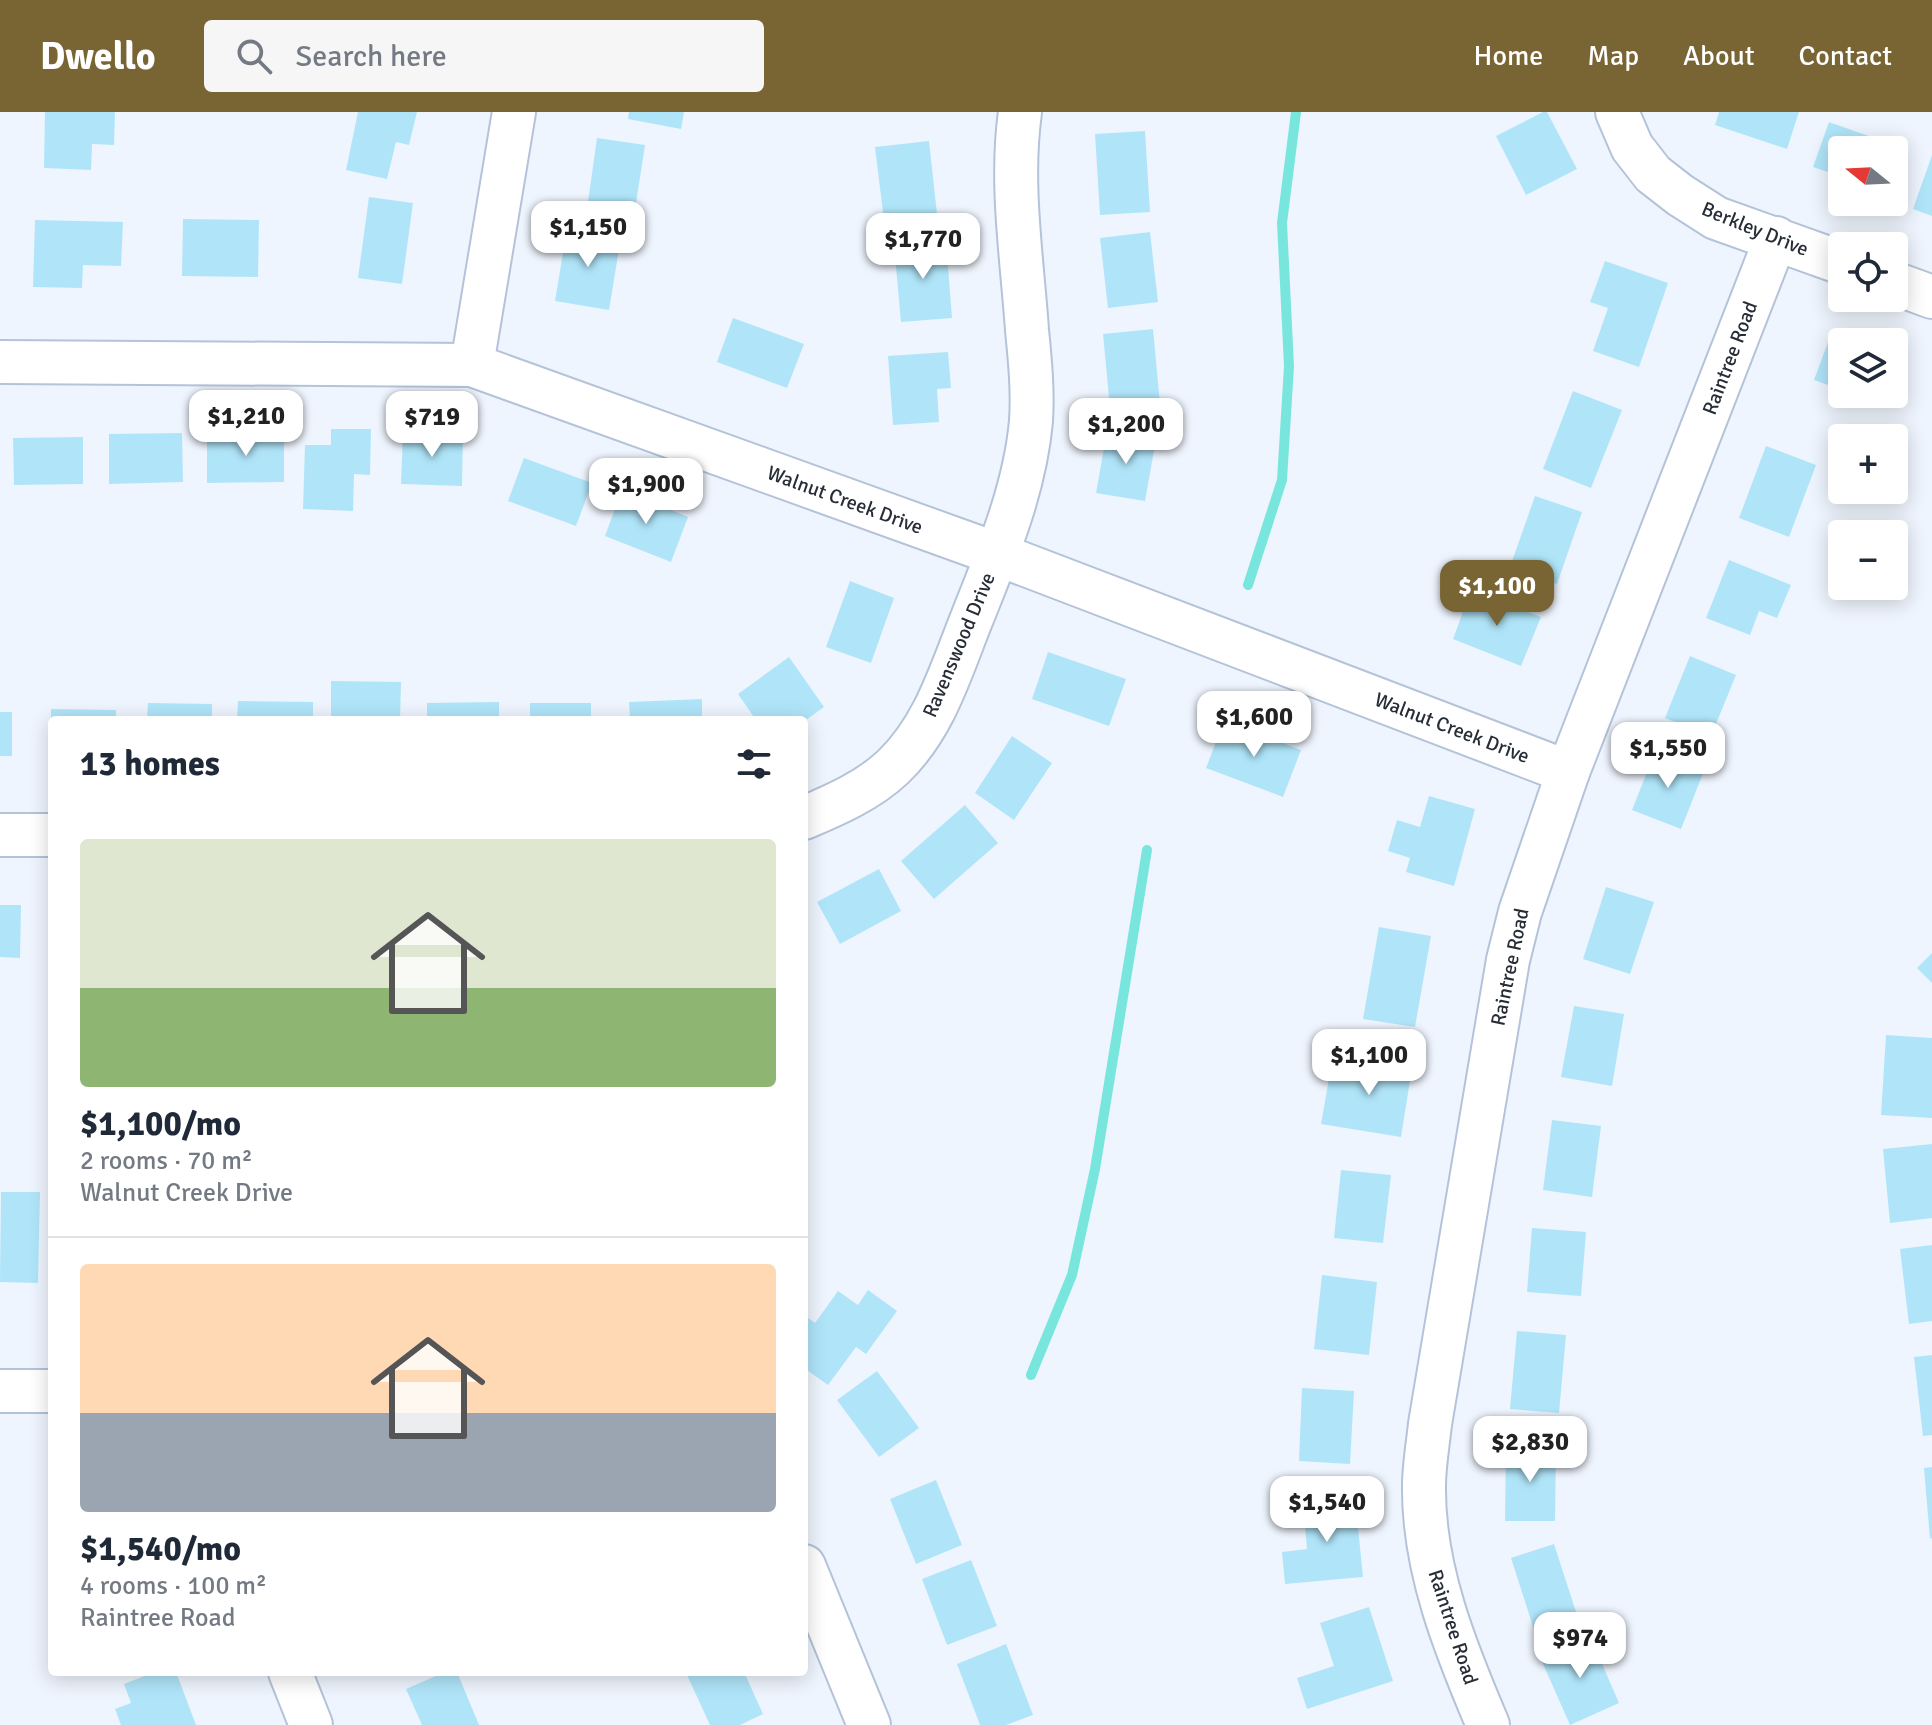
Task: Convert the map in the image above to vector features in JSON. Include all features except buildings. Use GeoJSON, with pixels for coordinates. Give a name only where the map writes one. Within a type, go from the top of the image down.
{"type":"FeatureCollection","features":[{"type":"Feature","properties":{"kind":"street"},"geometry":{"type":"LineString","coordinates":[[472,365],[514,112]]}},
{"type":"Feature","properties":{"kind":"street","name":"Ravenswood Drive"},"geometry":{"type":"LineString","coordinates":[[808,816],[863,789],[893,767],[919,736],[938,704],[997,554],[1021,478],[1031,420],[1030,366],[1016,194],[1020,112]]}},
{"type":"Feature","properties":{"kind":"street","name":"Berkley Drive"},"geometry":{"type":"LineString","coordinates":[[1617,112],[1632,147],[1653,174],[1680,195],[1716,218],[1828,258]]}},
{"type":"Feature","properties":{"kind":"street","name":"Raintree Road"},"geometry":{"type":"LineString","coordinates":[[1488,1725],[1460,1659],[1433,1572],[1424,1486],[1430,1424],[1508,960],[1520,912],[1568,772],[1776,238]]}},
{"type":"Feature","properties":{"kind":"street"},"geometry":{"type":"LineString","coordinates":[[1908,288],[1932,297]]}},
{"type":"Feature","properties":{"kind":"street","name":"Walnut Creek Drive"},"geometry":{"type":"LineString","coordinates":[[0,362],[472,365],[997,554],[1568,772]]}},
{"type":"Feature","properties":{"kind":"street"},"geometry":{"type":"LineString","coordinates":[[0,835],[48,835]]}},
{"type":"Feature","properties":{"kind":"street"},"geometry":{"type":"LineString","coordinates":[[0,1391],[48,1391]]}},
{"type":"Feature","properties":{"kind":"street"},"geometry":{"type":"LineString","coordinates":[[808,1576],[869,1725]]}},
{"type":"Feature","properties":{"kind":"street"},"geometry":{"type":"LineString","coordinates":[[292,1676],[311,1725]]}},
{"type":"Feature","properties":{"kind":"waterway"},"geometry":{"type":"LineString","coordinates":[[1248,585],[1282,480],[1289,366],[1282,223],[1296,112]]}},
{"type":"Feature","properties":{"kind":"waterway"},"geometry":{"type":"LineString","coordinates":[[1031,1375],[1072,1275],[1095,1169],[1147,850]]}}]}
